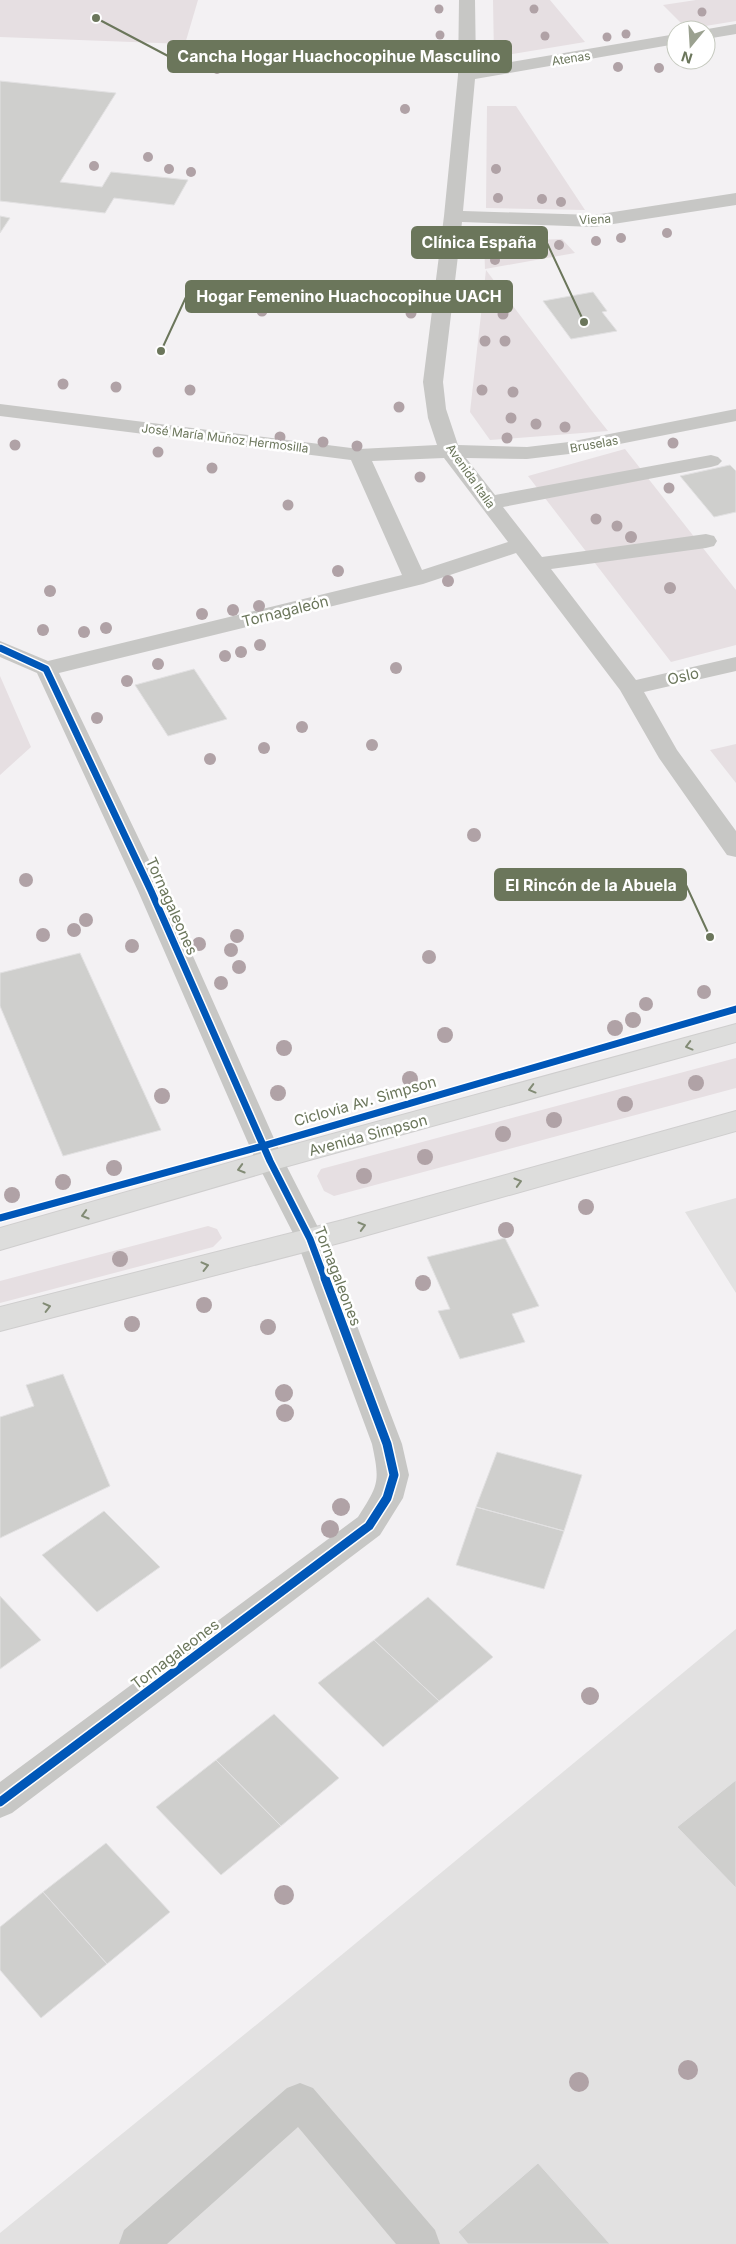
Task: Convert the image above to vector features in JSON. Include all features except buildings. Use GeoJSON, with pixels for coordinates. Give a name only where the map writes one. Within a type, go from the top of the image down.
{"type":"FeatureCollection","features":[{"type":"Feature","properties":{"kind":"main road","name":"Avenida Simpson"},"geometry":{"type":"LineString","coordinates":[[0,1239],[270,1161],[736,1033]]}},
{"type":"Feature","properties":{"kind":"main road"},"geometry":{"type":"LineString","coordinates":[[0,1319],[310,1239],[736,1121]]}},
{"type":"Feature","properties":{"kind":"street","name":"Avenida Italia"},"geometry":{"type":"LineString","coordinates":[[467,0],[467,75],[453,216],[432,382],[436,414],[450,451],[630,688],[667,753],[736,849]]}},
{"type":"Feature","properties":{"kind":"street"},"geometry":{"type":"LineString","coordinates":[[716,32],[736,29]]}},
{"type":"Feature","properties":{"kind":"street","name":"Atenas"},"geometry":{"type":"LineString","coordinates":[[467,75],[666,41]]}},
{"type":"Feature","properties":{"kind":"street","name":"Viena"},"geometry":{"type":"LineString","coordinates":[[453,216],[594,221],[736,199]]}},
{"type":"Feature","properties":{"kind":"street","name":"José María Muñoz Hermosilla"},"geometry":{"type":"LineString","coordinates":[[0,410],[359,455],[450,451]]}},
{"type":"Feature","properties":{"kind":"street","name":"Bruselas"},"geometry":{"type":"LineString","coordinates":[[450,451],[527,452],[569,448],[736,414]]}},
{"type":"Feature","properties":{"kind":"street"},"geometry":{"type":"LineString","coordinates":[[359,455],[415,579]]}},
{"type":"Feature","properties":{"kind":"street"},"geometry":{"type":"LineString","coordinates":[[489,503],[711,461]]}},
{"type":"Feature","properties":{"kind":"street"},"geometry":{"type":"LineString","coordinates":[[536,565],[706,541]]}},
{"type":"Feature","properties":{"kind":"street","name":"Tornagaleón"},"geometry":{"type":"LineString","coordinates":[[46,669],[415,579],[522,544]]}},
{"type":"Feature","properties":{"kind":"street"},"geometry":{"type":"LineString","coordinates":[[0,648],[46,669]]}},
{"type":"Feature","properties":{"kind":"street","name":"Oslo"},"geometry":{"type":"LineString","coordinates":[[630,688],[736,664]]}},
{"type":"Feature","properties":{"kind":"street","name":"Tornagaleones"},"geometry":{"type":"LineString","coordinates":[[0,1802],[369,1526],[387,1498],[394,1475],[387,1444],[310,1239],[270,1161],[151,891],[46,669]]}},
{"type":"Feature","properties":{"kind":"street"},"geometry":{"type":"LineString","coordinates":[[138,2244],[300,2101],[421,2244]]}},
{"type":"Feature","properties":{"kind":"shaded area"},"geometry":{"type":"Polygon","coordinates":[[[0,0],[198,0],[185,44],[0,37],[0,0]]]}},
{"type":"Feature","properties":{"kind":"shaded area"},"geometry":{"type":"Polygon","coordinates":[[[493,0],[550,0],[585,42],[494,57],[493,0]]]}},
{"type":"Feature","properties":{"kind":"shaded area"},"geometry":{"type":"Polygon","coordinates":[[[696,0],[736,0],[736,21],[716,24],[716,20],[678,20],[663,5],[696,0]]]}},
{"type":"Feature","properties":{"kind":"shaded area"},"geometry":{"type":"Polygon","coordinates":[[[487,106],[516,106],[585,210],[486,208],[487,106]]]}},
{"type":"Feature","properties":{"kind":"shaded area"},"geometry":{"type":"Polygon","coordinates":[[[562,239],[575,253],[485,269],[484,242],[562,239]]]}},
{"type":"Feature","properties":{"kind":"shaded area"},"geometry":{"type":"Polygon","coordinates":[[[486,270],[608,431],[490,440],[470,412],[486,270]]]}},
{"type":"Feature","properties":{"kind":"shaded area"},"geometry":{"type":"Polygon","coordinates":[[[625,449],[736,590],[736,645],[671,662],[528,476],[625,449]]]}},
{"type":"Feature","properties":{"kind":"shaded area"},"geometry":{"type":"Polygon","coordinates":[[[0,676],[31,747],[0,775],[0,676]]]}},
{"type":"Feature","properties":{"kind":"shaded area"},"geometry":{"type":"Polygon","coordinates":[[[736,744],[736,783],[710,750],[736,744]]]}},
{"type":"Feature","properties":{"kind":"shaded area"},"geometry":{"type":"Polygon","coordinates":[[[736,1058],[736,1088],[334,1196],[324,1191],[317,1176],[321,1169],[736,1058]]]}},
{"type":"Feature","properties":{"kind":"shaded area"},"geometry":{"type":"Polygon","coordinates":[[[736,1198],[736,1293],[685,1212],[736,1198]]]}},
{"type":"Feature","properties":{"kind":"shaded area"},"geometry":{"type":"Polygon","coordinates":[[[208,1226],[217,1229],[222,1238],[213,1247],[0,1303],[0,1281],[208,1226]]]}},
{"type":"Feature","properties":{"kind":"shaded area"},"geometry":{"type":"Polygon","coordinates":[[[736,1629],[736,2244],[0,2244],[0,2233],[304,1986],[736,1629]]]}},
{"type":"Feature","properties":{"kind":"cycle path"},"geometry":{"type":"LineString","coordinates":[[0,648],[46,669],[151,891],[270,1161],[310,1239],[387,1444],[394,1475],[387,1498],[369,1526],[0,1802]]}},
{"type":"Feature","properties":{"kind":"cycle path","name":"Ciclovia Av. Simpson"},"geometry":{"type":"LineString","coordinates":[[0,1218],[263,1146],[736,1009]]}},
{"type":"Feature","properties":{"kind":"place","name":"Cancha Hogar Huachocopihue Masculino"},"geometry":{"type":"Point","coordinates":[96,18]}},
{"type":"Feature","properties":{"kind":"place","name":"Clínica España"},"geometry":{"type":"Point","coordinates":[584,322]}},
{"type":"Feature","properties":{"kind":"place","name":"Hogar Femenino Huachocopihue UACH"},"geometry":{"type":"Point","coordinates":[161,351]}},
{"type":"Feature","properties":{"kind":"place","name":"El Rincón de la Abuela"},"geometry":{"type":"Point","coordinates":[710,937]}}]}
